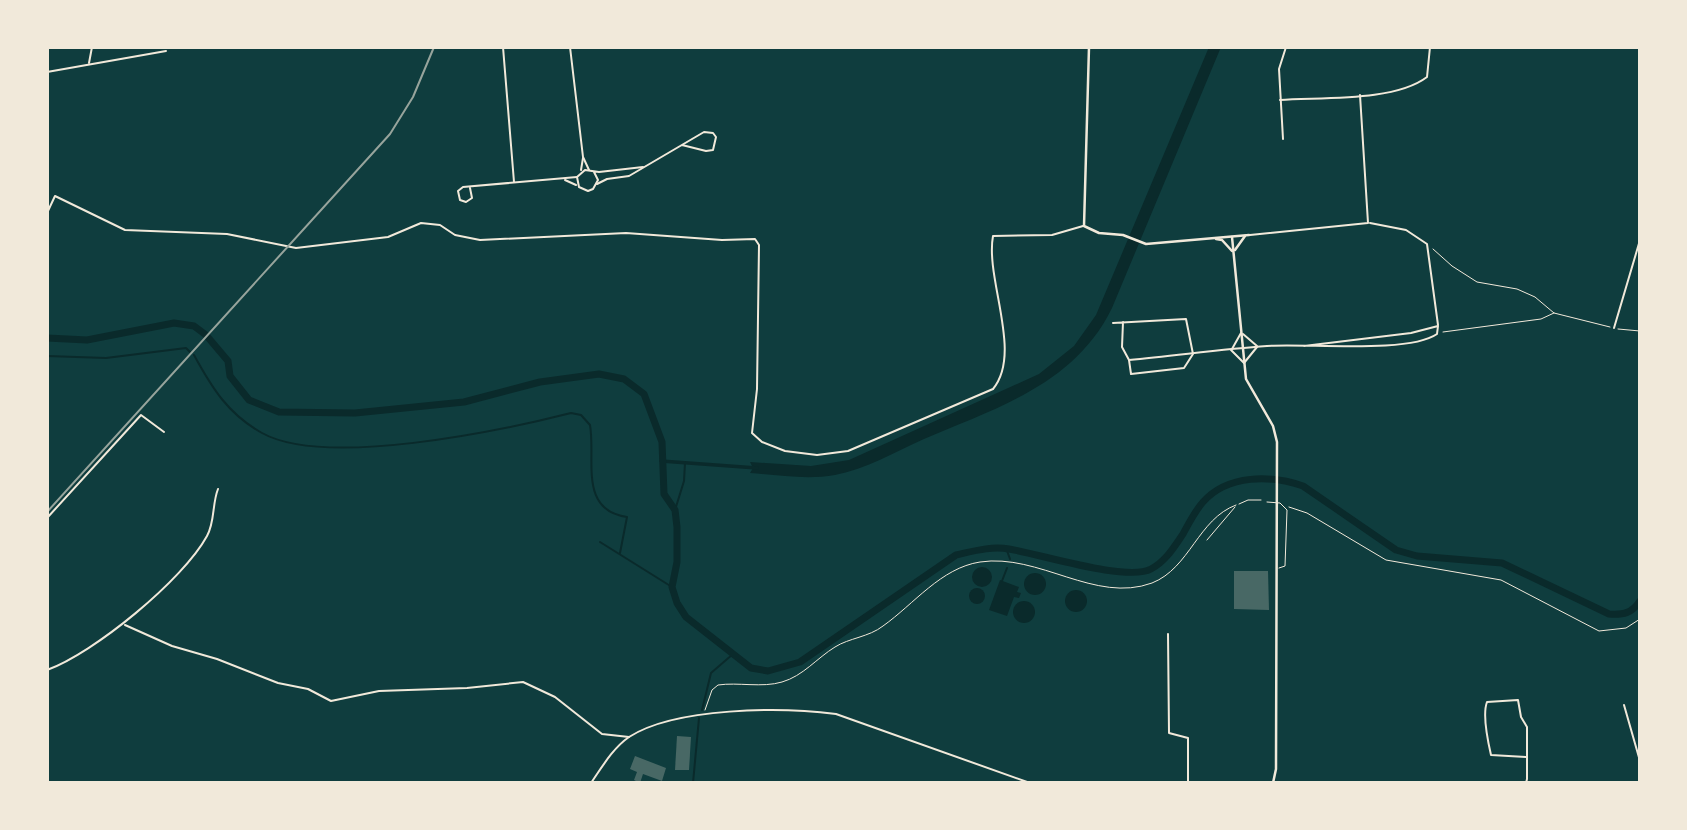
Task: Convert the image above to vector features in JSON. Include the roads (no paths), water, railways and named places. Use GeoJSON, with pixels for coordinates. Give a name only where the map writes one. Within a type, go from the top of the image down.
{"type":"FeatureCollection","features":[{"type":"Feature","properties":{"kind":"main road"},"geometry":{"type":"LineString","coordinates":[[1089,47],[1084,226],[1099,233],[1126,236],[1142,242],[1249,235]]}},
{"type":"Feature","properties":{"kind":"main road"},"geometry":{"type":"LineString","coordinates":[[1234,253],[1238,242],[1249,235]]}},
{"type":"Feature","properties":{"kind":"main road"},"geometry":{"type":"LineString","coordinates":[[1232,237],[1244,363],[1250,390],[1273,426],[1278,452],[1276,769],[1273,783]]}},
{"type":"Feature","properties":{"kind":"main road"},"geometry":{"type":"LineString","coordinates":[[1212,238],[1222,240],[1234,253]]}},
{"type":"Feature","properties":{"kind":"street"},"geometry":{"type":"LineString","coordinates":[[89,64],[92,47]]}},
{"type":"Feature","properties":{"kind":"street"},"geometry":{"type":"LineString","coordinates":[[503,47],[514,184]]}},
{"type":"Feature","properties":{"kind":"street"},"geometry":{"type":"LineString","coordinates":[[470,188],[472,198],[466,202],[460,200],[457,194],[460,188],[564,180],[577,177],[581,172],[583,157],[570,47]]}},
{"type":"Feature","properties":{"kind":"street"},"geometry":{"type":"LineString","coordinates":[[1283,139],[1279,69],[1286,47]]}},
{"type":"Feature","properties":{"kind":"street"},"geometry":{"type":"LineString","coordinates":[[1280,100],[1393,91],[1423,81],[1429,71],[1430,47]]}},
{"type":"Feature","properties":{"kind":"street"},"geometry":{"type":"LineString","coordinates":[[47,72],[166,51]]}},
{"type":"Feature","properties":{"kind":"street"},"geometry":{"type":"LineString","coordinates":[[1360,95],[1368,223]]}},
{"type":"Feature","properties":{"kind":"street"},"geometry":{"type":"LineString","coordinates":[[564,180],[588,191],[607,179],[622,178],[644,167],[704,132],[713,133],[716,137],[713,150],[706,151],[682,145]]}},
{"type":"Feature","properties":{"kind":"street"},"geometry":{"type":"LineString","coordinates":[[583,157],[589,170]]}},
{"type":"Feature","properties":{"kind":"street"},"geometry":{"type":"LineString","coordinates":[[581,172],[644,167]]}},
{"type":"Feature","properties":{"kind":"street"},"geometry":{"type":"LineString","coordinates":[[620,171],[622,178]]}},
{"type":"Feature","properties":{"kind":"street"},"geometry":{"type":"LineString","coordinates":[[594,172],[597,184]]}},
{"type":"Feature","properties":{"kind":"street"},"geometry":{"type":"LineString","coordinates":[[577,177],[579,187]]}},
{"type":"Feature","properties":{"kind":"street"},"geometry":{"type":"LineString","coordinates":[[47,213],[55,196],[125,230],[227,234],[296,248],[388,237],[402,234],[421,223],[440,225],[455,235],[480,240],[625,233],[722,240],[755,239],[759,246],[757,389],[752,433],[762,442],[785,450],[817,455],[848,451],[993,389],[999,382],[1004,356],[993,236],[1052,235],[1084,226]]}},
{"type":"Feature","properties":{"kind":"street"},"geometry":{"type":"LineString","coordinates":[[1129,360],[1258,347],[1391,344],[1426,340],[1437,332],[1428,248],[1418,235],[1368,223],[1249,235]]}},
{"type":"Feature","properties":{"kind":"street"},"geometry":{"type":"LineString","coordinates":[[1614,328],[1640,240]]}},
{"type":"Feature","properties":{"kind":"street"},"geometry":{"type":"LineString","coordinates":[[1113,323],[1123,322],[1186,318],[1193,354],[1184,368],[1131,373],[1129,360],[1122,347],[1123,322]]}},
{"type":"Feature","properties":{"kind":"street"},"geometry":{"type":"LineString","coordinates":[[1304,346],[1411,333],[1438,326]]}},
{"type":"Feature","properties":{"kind":"street"},"geometry":{"type":"LineString","coordinates":[[1231,350],[1241,332],[1258,347]]}},
{"type":"Feature","properties":{"kind":"street"},"geometry":{"type":"LineString","coordinates":[[1231,350],[1244,363],[1258,347]]}},
{"type":"Feature","properties":{"kind":"street"},"geometry":{"type":"LineString","coordinates":[[47,518],[141,415],[164,432]]}},
{"type":"Feature","properties":{"kind":"street"},"geometry":{"type":"LineString","coordinates":[[47,670],[125,625],[136,611],[184,568],[208,535],[218,489]]}},
{"type":"Feature","properties":{"kind":"street"},"geometry":{"type":"LineString","coordinates":[[125,625],[172,646],[217,659],[278,683],[308,689],[331,701],[379,691],[467,688],[523,682],[555,697],[602,734],[629,737]]}},
{"type":"Feature","properties":{"kind":"street"},"geometry":{"type":"LineString","coordinates":[[1168,634],[1169,733],[1188,738],[1188,783]]}},
{"type":"Feature","properties":{"kind":"street"},"geometry":{"type":"LineString","coordinates":[[1525,783],[1526,757],[1527,727],[1521,717],[1518,700],[1487,702],[1485,726],[1489,733],[1491,755],[1526,757]]}},
{"type":"Feature","properties":{"kind":"street"},"geometry":{"type":"LineString","coordinates":[[1624,705],[1640,761]]}},
{"type":"Feature","properties":{"kind":"street"},"geometry":{"type":"LineString","coordinates":[[591,783],[612,753],[629,737],[690,716],[818,712],[888,731],[1030,783]]}},
{"type":"Feature","properties":{"kind":"lane"},"geometry":{"type":"LineString","coordinates":[[1267,502],[1286,507],[1285,566],[1277,567]]}},
{"type":"Feature","properties":{"kind":"water"},"geometry":{"type":"Polygon","coordinates":[[[1209,47],[1221,47],[1112,308],[1096,334],[1077,356],[1056,375],[1006,404],[858,469],[814,477],[750,473],[753,468],[750,462],[811,466],[849,460],[1039,374],[1074,346],[1096,315],[1209,47]]]}},
{"type":"Feature","properties":{"kind":"water"},"geometry":{"type":"Polygon","coordinates":[[[978,567],[986,567],[992,577],[986,587],[978,587],[972,581],[972,573],[978,567]]]}},
{"type":"Feature","properties":{"kind":"water"},"geometry":{"type":"Polygon","coordinates":[[[1035,573],[1045,580],[1046,584],[1039,594],[1035,595],[1025,588],[1024,584],[1031,574],[1035,573]]]}},
{"type":"Feature","properties":{"kind":"water"},"geometry":{"type":"Polygon","coordinates":[[[1000,580],[1019,587],[1017,592],[1021,593],[1019,598],[1014,597],[1007,616],[989,610],[1000,580]]]}},
{"type":"Feature","properties":{"kind":"water"},"geometry":{"type":"Polygon","coordinates":[[[977,588],[983,590],[983,602],[977,604],[971,602],[969,596],[971,590],[977,588]]]}},
{"type":"Feature","properties":{"kind":"water"},"geometry":{"type":"Polygon","coordinates":[[[1076,590],[1084,593],[1087,601],[1084,609],[1076,612],[1068,609],[1065,601],[1068,593],[1076,590]]]}},
{"type":"Feature","properties":{"kind":"water"},"geometry":{"type":"Polygon","coordinates":[[[1024,601],[1034,608],[1035,612],[1028,622],[1024,623],[1014,616],[1013,612],[1020,602],[1024,601]]]}},
{"type":"Feature","properties":{"kind":"waterway"},"geometry":{"type":"LineString","coordinates":[[47,338],[87,340],[174,323],[194,326],[206,335],[228,361],[230,376],[249,400],[279,412],[355,413],[464,402],[540,382],[599,374],[624,379],[644,394],[662,442],[664,494],[675,510],[677,527],[677,562],[672,587],[677,603],[686,617],[751,668],[768,671],[800,662],[956,555],[1002,548],[1104,570],[1139,572],[1151,569],[1169,553],[1203,502],[1225,486],[1250,479],[1277,480],[1303,486],[1396,550],[1417,556],[1502,563],[1609,614],[1627,612],[1640,601]]}},
{"type":"Feature","properties":{"kind":"waterway"},"geometry":{"type":"LineString","coordinates":[[47,356],[106,358],[186,348],[190,352]]}},
{"type":"Feature","properties":{"kind":"waterway"},"geometry":{"type":"LineString","coordinates":[[194,355],[214,389],[230,409],[262,433],[290,443],[327,447],[414,443],[502,429],[571,413],[581,415],[590,425],[595,494],[601,504],[612,512],[627,517],[620,553]]}},
{"type":"Feature","properties":{"kind":"waterway"},"geometry":{"type":"LineString","coordinates":[[661,461],[757,468]]}},
{"type":"Feature","properties":{"kind":"waterway"},"geometry":{"type":"LineString","coordinates":[[675,510],[684,481],[685,463]]}},
{"type":"Feature","properties":{"kind":"waterway"},"geometry":{"type":"LineString","coordinates":[[600,542],[672,587]]}},
{"type":"Feature","properties":{"kind":"waterway"},"geometry":{"type":"LineString","coordinates":[[1006,548],[1010,559]]}},
{"type":"Feature","properties":{"kind":"waterway"},"geometry":{"type":"LineString","coordinates":[[1002,581],[1007,568]]}},
{"type":"Feature","properties":{"kind":"waterway"},"geometry":{"type":"LineString","coordinates":[[702,710],[711,673],[733,654]]}},
{"type":"Feature","properties":{"kind":"waterway"},"geometry":{"type":"LineString","coordinates":[[693,783],[699,718]]}},
{"type":"Feature","properties":{"kind":"railway"},"geometry":{"type":"LineString","coordinates":[[47,512],[390,134],[413,97],[434,47]]}}]}
